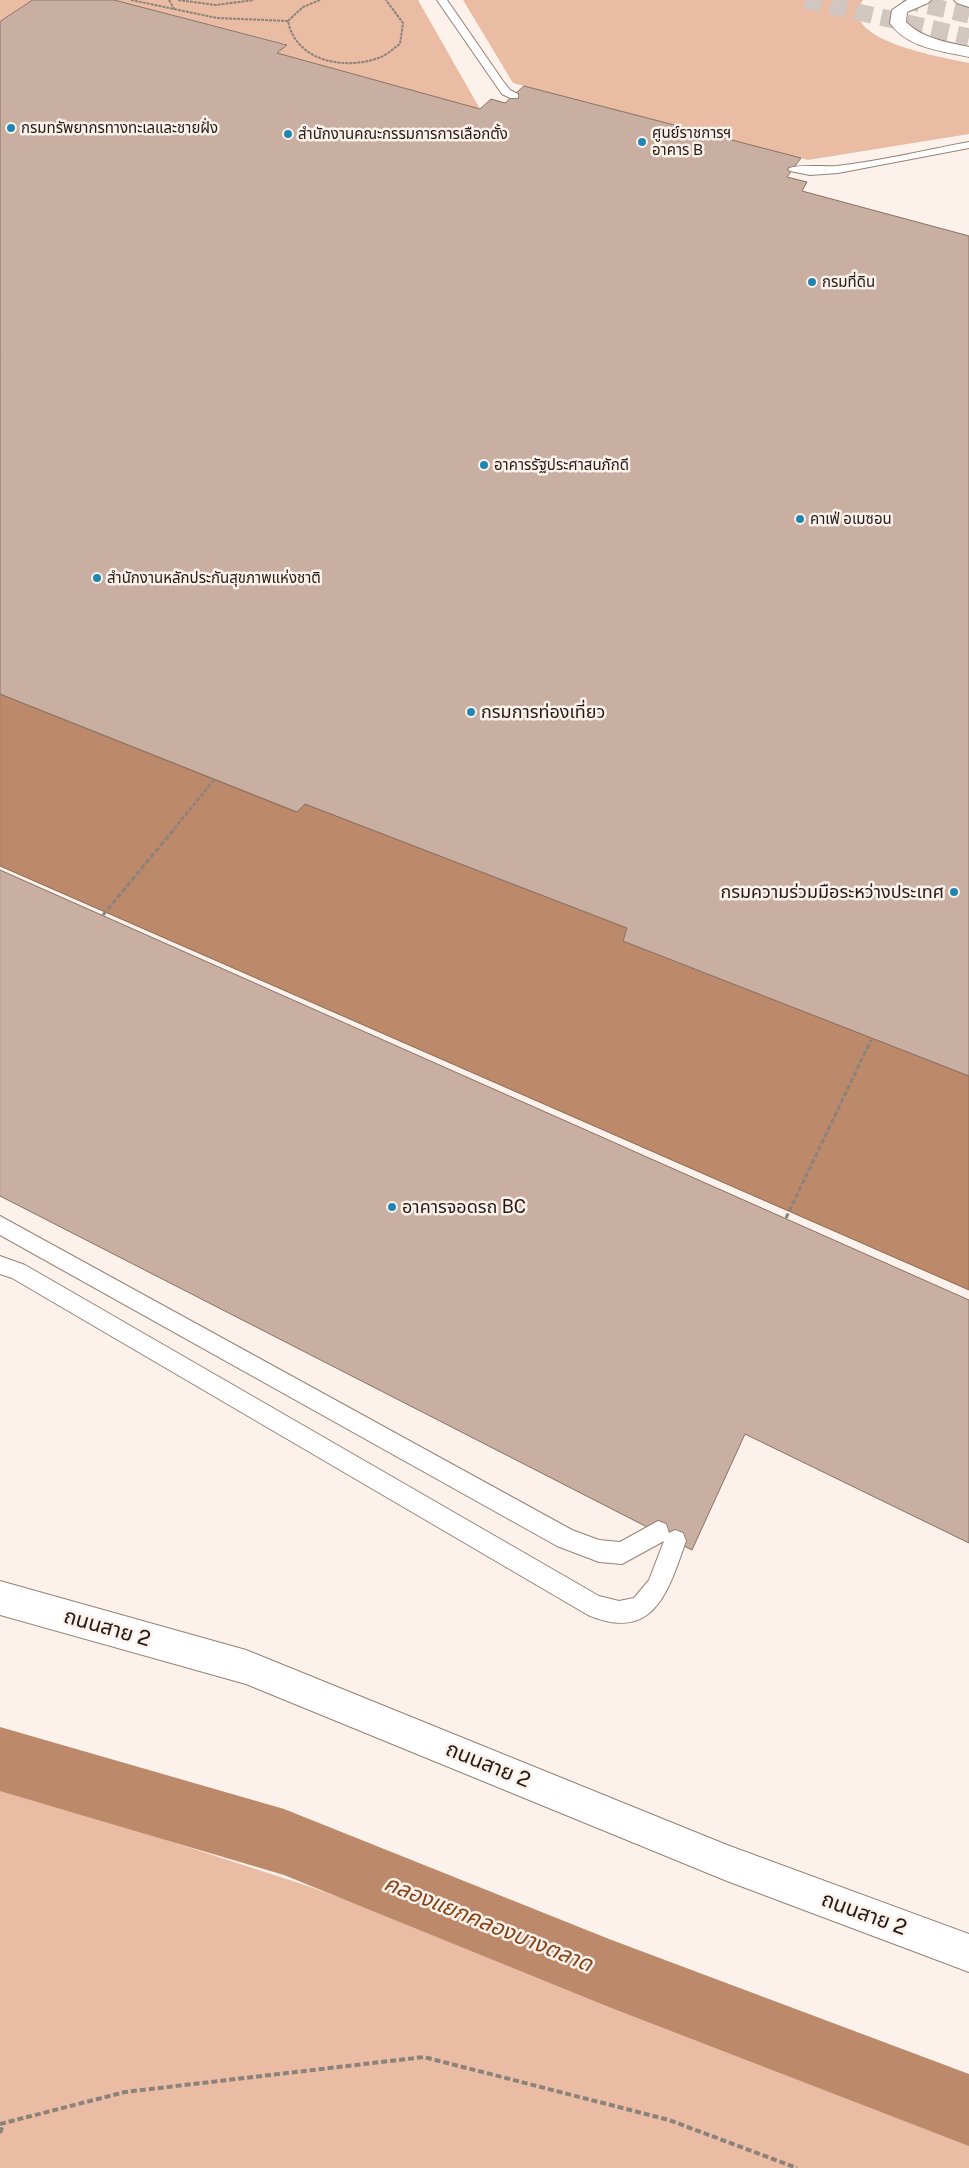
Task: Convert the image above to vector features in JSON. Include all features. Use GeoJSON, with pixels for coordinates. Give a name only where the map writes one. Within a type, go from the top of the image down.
{"type":"FeatureCollection","features":[{"type":"Feature","properties":{"kind":"street"},"geometry":{"type":"LineString","coordinates":[[923,0],[907,5],[900,10],[898,23],[904,30],[924,41],[969,52]]}},
{"type":"Feature","properties":{"kind":"street"},"geometry":{"type":"LineString","coordinates":[[962,0],[969,2]]}},
{"type":"Feature","properties":{"kind":"street","name":"ถนนสาย 2"},"geometry":{"type":"LineString","coordinates":[[0,1598],[246,1666],[727,1863],[969,1953]]}},
{"type":"Feature","properties":{"kind":"lane"},"geometry":{"type":"LineString","coordinates":[[442,0],[499,83],[506,92],[514,96]]}},
{"type":"Feature","properties":{"kind":"lane"},"geometry":{"type":"LineString","coordinates":[[794,169],[810,171],[838,168],[969,145]]}},
{"type":"Feature","properties":{"kind":"lane"},"geometry":{"type":"LineString","coordinates":[[4,1226],[565,1538],[599,1551],[622,1553],[667,1537]]}},
{"type":"Feature","properties":{"kind":"lane"},"geometry":{"type":"LineString","coordinates":[[0,1265],[18,1271],[596,1607],[621,1612],[637,1610],[653,1598],[667,1537]]}},
{"type":"Feature","properties":{"kind":"path"},"geometry":{"type":"LineString","coordinates":[[131,0],[217,18],[288,21],[303,7],[320,0]]}},
{"type":"Feature","properties":{"kind":"path"},"geometry":{"type":"LineString","coordinates":[[169,0],[174,10]]}},
{"type":"Feature","properties":{"kind":"path"},"geometry":{"type":"LineString","coordinates":[[178,0],[215,4],[245,3],[254,0]]}},
{"type":"Feature","properties":{"kind":"path"},"geometry":{"type":"LineString","coordinates":[[288,21],[291,36],[305,52],[330,61],[360,62],[381,57],[400,44],[403,23],[392,4],[386,0]]}},
{"type":"Feature","properties":{"kind":"path"},"geometry":{"type":"LineString","coordinates":[[102,915],[214,780]]}},
{"type":"Feature","properties":{"kind":"path"},"geometry":{"type":"LineString","coordinates":[[786,1218],[871,1040]]}},
{"type":"Feature","properties":{"kind":"path"},"geometry":{"type":"LineString","coordinates":[[0,2133],[1,2124],[125,2092],[424,2056],[669,2120],[797,2168]]}},
{"type":"Feature","properties":{"kind":"shaded area"},"geometry":{"type":"Polygon","coordinates":[[[0,0],[33,0],[0,22],[0,0]]]}},
{"type":"Feature","properties":{"kind":"shaded area"},"geometry":{"type":"Polygon","coordinates":[[[114,0],[418,0],[480,109],[277,53],[286,44],[114,0]]]}},
{"type":"Feature","properties":{"kind":"shaded area"},"geometry":{"type":"Polygon","coordinates":[[[463,0],[863,0],[858,14],[864,26],[878,36],[896,45],[969,63],[969,134],[808,160],[524,86],[513,83],[463,0]]]}},
{"type":"Feature","properties":{"kind":"shaded area"},"geometry":{"type":"Polygon","coordinates":[[[0,694],[296,812],[305,804],[627,928],[624,941],[969,1076],[969,1290],[0,866],[0,694]]]}},
{"type":"Feature","properties":{"kind":"shaded area"},"geometry":{"type":"Polygon","coordinates":[[[0,1786],[311,1887],[969,2131],[969,2168],[0,2168],[0,1786]]]}},
{"type":"Feature","properties":{"kind":"building","name":"อาคารรัฐประศาสนภักดี"},"geometry":{"type":"Polygon","coordinates":[[[33,0],[114,0],[287,45],[277,53],[480,109],[491,99],[505,103],[524,86],[801,158],[787,177],[807,182],[802,191],[969,236],[969,1076],[623,941],[627,928],[305,804],[297,812],[0,694],[0,22],[33,0]]]}},
{"type":"Feature","properties":{"kind":"building","name":"อาคารจอดรถ BC"},"geometry":{"type":"Polygon","coordinates":[[[0,870],[969,1300],[969,1543],[745,1434],[692,1550],[0,1196],[0,870]]]}},
{"type":"Feature","properties":{"kind":"waterway","name":"คลองแยกคลองบางตลาด"},"geometry":{"type":"LineString","coordinates":[[0,1759],[284,1842],[609,1973],[969,2110]]}},
{"type":"Feature","properties":{"kind":"tunnel"},"geometry":{"type":"LineString","coordinates":[[805,0],[969,37]]}},
{"type":"Feature","properties":{"kind":"tunnel"},"geometry":{"type":"LineString","coordinates":[[903,0],[969,15]]}},
{"type":"Feature","properties":{"kind":"place","name":"กรมทรัพยากรทางทะเลและชายฝั่ง"},"geometry":{"type":"Point","coordinates":[11,128]}},
{"type":"Feature","properties":{"kind":"place","name":"สำนักงานคณะกรรมการการเลือกตั้ง"},"geometry":{"type":"Point","coordinates":[288,134]}},
{"type":"Feature","properties":{"kind":"place","name":"ศูนย์ราชการฯ อาคาร B"},"geometry":{"type":"Point","coordinates":[642,142]}},
{"type":"Feature","properties":{"kind":"place","name":"กรมที่ดิน"},"geometry":{"type":"Point","coordinates":[812,282]}},
{"type":"Feature","properties":{"kind":"place","name":"อาคารรัฐประศาสนภักดี"},"geometry":{"type":"Point","coordinates":[484,465]}},
{"type":"Feature","properties":{"kind":"place","name":"คาเฟ่ อเมซอน"},"geometry":{"type":"Point","coordinates":[800,519]}},
{"type":"Feature","properties":{"kind":"place","name":"สำนักงานหลักประกันสุขภาพแห่งชาติ"},"geometry":{"type":"Point","coordinates":[97,578]}},
{"type":"Feature","properties":{"kind":"place","name":"กรมการท่องเที่ยว"},"geometry":{"type":"Point","coordinates":[471,712]}},
{"type":"Feature","properties":{"kind":"place","name":"กรมความร่วมมือระหว่างประเทศ"},"geometry":{"type":"Point","coordinates":[954,892]}},
{"type":"Feature","properties":{"kind":"place","name":"อาคารจอดรถ BC"},"geometry":{"type":"Point","coordinates":[392,1207]}}]}
